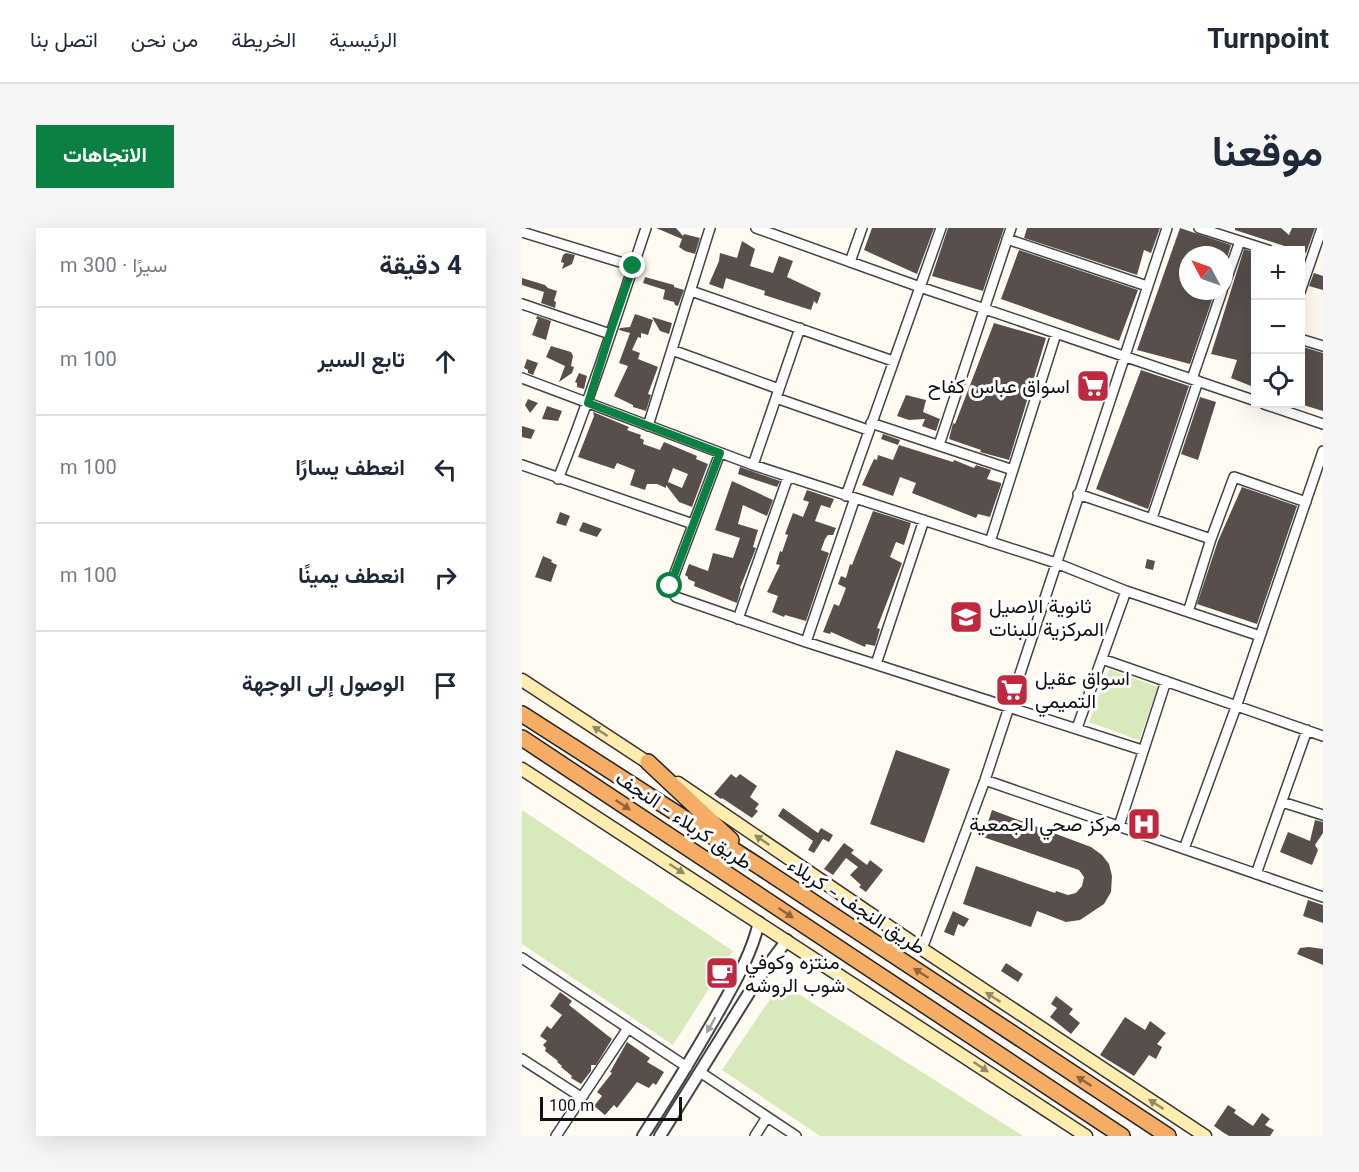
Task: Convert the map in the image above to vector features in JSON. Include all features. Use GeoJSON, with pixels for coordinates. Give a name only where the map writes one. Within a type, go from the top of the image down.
{"type":"FeatureCollection","features":[{"type":"Feature","properties":{"kind":"highway","name":"طريق النجف - کربلاء"},"geometry":{"type":"LineString","coordinates":[[522,714],[760,867],[1168,1136]]}},
{"type":"Feature","properties":{"kind":"highway","name":"طريق کربلاء - النجف"},"geometry":{"type":"LineString","coordinates":[[522,738],[1122,1136]]}},
{"type":"Feature","properties":{"kind":"highway"},"geometry":{"type":"LineString","coordinates":[[648,762],[760,867]]}},
{"type":"Feature","properties":{"kind":"main road"},"geometry":{"type":"LineString","coordinates":[[522,680],[648,762],[922,950],[1205,1136]]}},
{"type":"Feature","properties":{"kind":"main road"},"geometry":{"type":"LineString","coordinates":[[522,769],[1086,1136]]}},
{"type":"Feature","properties":{"kind":"street"},"geometry":{"type":"LineString","coordinates":[[558,479],[588,403],[646,228]]}},
{"type":"Feature","properties":{"kind":"street"},"geometry":{"type":"LineString","coordinates":[[648,426],[710,228]]}},
{"type":"Feature","properties":{"kind":"street"},"geometry":{"type":"LineString","coordinates":[[756,228],[920,287],[1251,398]]}},
{"type":"Feature","properties":{"kind":"street"},"geometry":{"type":"LineString","coordinates":[[785,239],[789,228]]}},
{"type":"Feature","properties":{"kind":"street"},"geometry":{"type":"LineString","coordinates":[[850,262],[862,228]]}},
{"type":"Feature","properties":{"kind":"street"},"geometry":{"type":"LineString","coordinates":[[806,642],[851,497],[870,426],[941,228]]}},
{"type":"Feature","properties":{"kind":"street"},"geometry":{"type":"LineString","coordinates":[[939,445],[1011,228]]}},
{"type":"Feature","properties":{"kind":"street"},"geometry":{"type":"LineString","coordinates":[[922,950],[985,780],[1167,228]]}},
{"type":"Feature","properties":{"kind":"street"},"geometry":{"type":"LineString","coordinates":[[1199,228],[1256,246]]}},
{"type":"Feature","properties":{"kind":"street"},"geometry":{"type":"LineString","coordinates":[[1305,279],[1322,228]]}},
{"type":"Feature","properties":{"kind":"street"},"geometry":{"type":"LineString","coordinates":[[522,231],[633,266]]}},
{"type":"Feature","properties":{"kind":"street"},"geometry":{"type":"LineString","coordinates":[[1007,239],[1147,286]]}},
{"type":"Feature","properties":{"kind":"street"},"geometry":{"type":"LineString","coordinates":[[1233,261],[1240,241]]}},
{"type":"Feature","properties":{"kind":"street"},"geometry":{"type":"LineString","coordinates":[[1305,262],[1311,264]]}},
{"type":"Feature","properties":{"kind":"street"},"geometry":{"type":"LineString","coordinates":[[691,291],[893,361]]}},
{"type":"Feature","properties":{"kind":"street"},"geometry":{"type":"LineString","coordinates":[[1152,518],[1219,300]]}},
{"type":"Feature","properties":{"kind":"street"},"geometry":{"type":"LineString","coordinates":[[522,304],[610,333]]}},
{"type":"Feature","properties":{"kind":"street"},"geometry":{"type":"LineString","coordinates":[[753,465],[800,328]]}},
{"type":"Feature","properties":{"kind":"street"},"geometry":{"type":"LineString","coordinates":[[990,542],[1056,333]]}},
{"type":"Feature","properties":{"kind":"street"},"geometry":{"type":"LineString","coordinates":[[1305,341],[1323,346]]}},
{"type":"Feature","properties":{"kind":"street"},"geometry":{"type":"LineString","coordinates":[[672,350],[779,388]]}},
{"type":"Feature","properties":{"kind":"street"},"geometry":{"type":"LineString","coordinates":[[522,378],[753,465],[1056,563],[1126,591],[1260,636]]}},
{"type":"Feature","properties":{"kind":"street"},"geometry":{"type":"LineString","coordinates":[[776,398],[939,445],[1013,470]]}},
{"type":"Feature","properties":{"kind":"street"},"geometry":{"type":"LineString","coordinates":[[1276,408],[1323,424]]}},
{"type":"Feature","properties":{"kind":"street"},"geometry":{"type":"LineString","coordinates":[[1184,849],[1236,707],[1323,451]]}},
{"type":"Feature","properties":{"kind":"street"},"geometry":{"type":"LineString","coordinates":[[720,453],[670,586],[672,592],[682,600],[1142,750]]}},
{"type":"Feature","properties":{"kind":"street"},"geometry":{"type":"LineString","coordinates":[[522,465],[693,524]]}},
{"type":"Feature","properties":{"kind":"street"},"geometry":{"type":"LineString","coordinates":[[738,619],[788,477]]}},
{"type":"Feature","properties":{"kind":"street"},"geometry":{"type":"LineString","coordinates":[[1188,612],[1234,477],[1306,502]]}},
{"type":"Feature","properties":{"kind":"street"},"geometry":{"type":"LineString","coordinates":[[1078,494],[1211,539]]}},
{"type":"Feature","properties":{"kind":"street"},"geometry":{"type":"LineString","coordinates":[[876,664],[924,520]]}},
{"type":"Feature","properties":{"kind":"street"},"geometry":{"type":"LineString","coordinates":[[1077,728],[1126,591]]}},
{"type":"Feature","properties":{"kind":"street"},"geometry":{"type":"LineString","coordinates":[[1102,659],[1323,736]]}},
{"type":"Feature","properties":{"kind":"street"},"geometry":{"type":"LineString","coordinates":[[1119,826],[1166,681]]}},
{"type":"Feature","properties":{"kind":"street"},"geometry":{"type":"LineString","coordinates":[[1256,874],[1307,730]]}},
{"type":"Feature","properties":{"kind":"street"},"geometry":{"type":"LineString","coordinates":[[985,780],[1323,897]]}},
{"type":"Feature","properties":{"kind":"street"},"geometry":{"type":"LineString","coordinates":[[1282,802],[1323,815]]}},
{"type":"Feature","properties":{"kind":"street"},"geometry":{"type":"LineString","coordinates":[[644,1136],[687,1067],[740,974],[755,939],[759,922]]}},
{"type":"Feature","properties":{"kind":"street"},"geometry":{"type":"LineString","coordinates":[[660,1136],[757,980],[787,940]]}},
{"type":"Feature","properties":{"kind":"street"},"geometry":{"type":"LineString","coordinates":[[522,958],[687,1067]]}},
{"type":"Feature","properties":{"kind":"street"},"geometry":{"type":"LineString","coordinates":[[740,974],[748,970],[753,972],[757,980]]}},
{"type":"Feature","properties":{"kind":"street"},"geometry":{"type":"LineString","coordinates":[[556,1136],[628,1028]]}},
{"type":"Feature","properties":{"kind":"street"},"geometry":{"type":"LineString","coordinates":[[522,1059],[581,1097]]}},
{"type":"Feature","properties":{"kind":"street"},"geometry":{"type":"LineString","coordinates":[[700,1072],[796,1136]]}},
{"type":"Feature","properties":{"kind":"street"},"geometry":{"type":"LineString","coordinates":[[755,1136],[767,1117]]}},
{"type":"Feature","properties":{"kind":"green space"},"geometry":{"type":"Polygon","coordinates":[[[1109,669],[1158,687],[1139,740],[1089,722],[1109,669]]]}},
{"type":"Feature","properties":{"kind":"green space"},"geometry":{"type":"Polygon","coordinates":[[[522,810],[733,951],[673,1045],[522,944],[522,810]]]}},
{"type":"Feature","properties":{"kind":"green space"},"geometry":{"type":"Polygon","coordinates":[[[781,983],[1023,1136],[820,1136],[722,1070],[781,983]]]}},
{"type":"Feature","properties":{"kind":"building"},"geometry":{"type":"Polygon","coordinates":[[[656,228],[676,228],[683,236],[684,234],[700,238],[695,254],[679,247],[682,239],[656,228]]]}},
{"type":"Feature","properties":{"kind":"building"},"geometry":{"type":"Polygon","coordinates":[[[872,228],[934,228],[917,274],[864,250],[872,228]]]}},
{"type":"Feature","properties":{"kind":"building"},"geometry":{"type":"Polygon","coordinates":[[[948,228],[1004,228],[983,291],[932,276],[948,228]]]}},
{"type":"Feature","properties":{"kind":"building"},"geometry":{"type":"Polygon","coordinates":[[[1027,228],[1160,228],[1151,253],[1144,250],[1137,275],[1024,238],[1027,228]]]}},
{"type":"Feature","properties":{"kind":"building"},"geometry":{"type":"Polygon","coordinates":[[[1180,228],[1231,245],[1179,246],[1179,300],[1212,300],[1190,364],[1137,350],[1180,228]]]}},
{"type":"Feature","properties":{"kind":"building"},"geometry":{"type":"Polygon","coordinates":[[[1235,228],[1281,228],[1289,235],[1292,228],[1315,228],[1306,253],[1305,246],[1284,246],[1235,230],[1235,228]]]}},
{"type":"Feature","properties":{"kind":"building"},"geometry":{"type":"Polygon","coordinates":[[[742,241],[755,249],[750,266],[773,273],[779,256],[793,261],[787,277],[821,293],[817,304],[814,301],[811,310],[764,295],[765,291],[726,278],[723,289],[709,284],[720,253],[737,258],[742,241]]]}},
{"type":"Feature","properties":{"kind":"building"},"geometry":{"type":"Polygon","coordinates":[[[1244,249],[1251,251],[1251,386],[1231,378],[1237,360],[1211,354],[1228,300],[1233,300],[1233,284],[1244,249]]]}},
{"type":"Feature","properties":{"kind":"building"},"geometry":{"type":"Polygon","coordinates":[[[1019,250],[1138,290],[1119,341],[1001,299],[1019,250]]]}},
{"type":"Feature","properties":{"kind":"building"},"geometry":{"type":"Polygon","coordinates":[[[566,253],[575,255],[572,264],[562,269],[564,263],[561,262],[566,253]]]}},
{"type":"Feature","properties":{"kind":"building"},"geometry":{"type":"Polygon","coordinates":[[[1314,273],[1323,276],[1323,290],[1309,286],[1314,273]]]}},
{"type":"Feature","properties":{"kind":"building"},"geometry":{"type":"Polygon","coordinates":[[[645,277],[684,290],[678,306],[674,302],[663,299],[665,290],[643,283],[645,277]]]}},
{"type":"Feature","properties":{"kind":"building"},"geometry":{"type":"Polygon","coordinates":[[[522,278],[557,291],[554,301],[556,302],[555,308],[541,303],[544,292],[522,285],[522,278]]]}},
{"type":"Feature","properties":{"kind":"building"},"geometry":{"type":"Polygon","coordinates":[[[635,314],[653,320],[648,335],[641,333],[641,338],[638,337],[632,350],[640,353],[638,359],[658,367],[648,394],[651,395],[646,411],[633,407],[614,396],[628,366],[619,363],[630,333],[619,330],[630,327],[635,314]]]}},
{"type":"Feature","properties":{"kind":"building"},"geometry":{"type":"Polygon","coordinates":[[[537,316],[551,321],[546,340],[532,335],[537,316]]]}},
{"type":"Feature","properties":{"kind":"building"},"geometry":{"type":"Polygon","coordinates":[[[652,317],[672,323],[669,334],[660,331],[652,317]]]}},
{"type":"Feature","properties":{"kind":"building"},"geometry":{"type":"Polygon","coordinates":[[[994,323],[1046,338],[1009,460],[980,452],[981,450],[949,439],[953,423],[955,424],[994,323]]]}},
{"type":"Feature","properties":{"kind":"building"},"geometry":{"type":"Polygon","coordinates":[[[551,346],[571,352],[573,356],[572,373],[559,382],[565,366],[546,357],[551,346]]]}},
{"type":"Feature","properties":{"kind":"building"},"geometry":{"type":"Polygon","coordinates":[[[1305,348],[1323,353],[1323,411],[1305,406],[1305,348]]]}},
{"type":"Feature","properties":{"kind":"building"},"geometry":{"type":"Polygon","coordinates":[[[527,359],[538,363],[533,375],[524,368],[527,359]]]}},
{"type":"Feature","properties":{"kind":"building"},"geometry":{"type":"Polygon","coordinates":[[[1141,370],[1189,386],[1148,509],[1096,489],[1141,370]]]}},
{"type":"Feature","properties":{"kind":"building"},"geometry":{"type":"Polygon","coordinates":[[[579,373],[587,376],[584,389],[577,387],[575,382],[579,373]]]}},
{"type":"Feature","properties":{"kind":"building"},"geometry":{"type":"Polygon","coordinates":[[[906,395],[926,400],[923,412],[940,419],[936,431],[922,426],[925,419],[909,420],[897,416],[906,395]]]}},
{"type":"Feature","properties":{"kind":"building"},"geometry":{"type":"Polygon","coordinates":[[[1200,397],[1216,402],[1198,460],[1181,454],[1200,397]]]}},
{"type":"Feature","properties":{"kind":"building"},"geometry":{"type":"Polygon","coordinates":[[[528,399],[538,403],[530,413],[525,405],[528,399]]]}},
{"type":"Feature","properties":{"kind":"building"},"geometry":{"type":"Polygon","coordinates":[[[547,406],[562,411],[558,421],[542,419],[547,406]]]}},
{"type":"Feature","properties":{"kind":"building"},"geometry":{"type":"Polygon","coordinates":[[[593,412],[629,427],[627,430],[641,435],[640,438],[644,440],[643,444],[660,450],[664,442],[697,456],[696,459],[708,464],[692,507],[679,502],[666,485],[666,488],[657,484],[647,484],[645,490],[630,485],[635,470],[617,463],[614,469],[578,457],[594,416],[593,412]],[[673,468],[668,482],[682,488],[688,474],[673,468]]]}},
{"type":"Feature","properties":{"kind":"building"},"geometry":{"type":"Polygon","coordinates":[[[522,426],[535,430],[531,439],[522,437],[522,426]]]}},
{"type":"Feature","properties":{"kind":"building"},"geometry":{"type":"Polygon","coordinates":[[[883,434],[900,440],[898,445],[881,439],[883,434]]]}},
{"type":"Feature","properties":{"kind":"building"},"geometry":{"type":"Polygon","coordinates":[[[899,445],[974,468],[976,465],[991,470],[987,479],[1001,483],[1001,485],[990,517],[978,514],[976,518],[912,493],[916,483],[900,477],[893,496],[862,485],[874,459],[877,460],[878,455],[893,460],[899,445]]]}},
{"type":"Feature","properties":{"kind":"building"},"geometry":{"type":"Polygon","coordinates":[[[740,467],[780,481],[777,487],[738,474],[740,467]]]}},
{"type":"Feature","properties":{"kind":"building"},"geometry":{"type":"Polygon","coordinates":[[[732,481],[773,500],[767,516],[743,505],[738,524],[758,530],[753,547],[756,548],[740,588],[737,603],[694,586],[695,582],[685,575],[689,564],[708,571],[713,553],[733,558],[740,538],[715,530],[732,481]]]}},
{"type":"Feature","properties":{"kind":"building"},"geometry":{"type":"Polygon","coordinates":[[[1242,487],[1297,506],[1257,624],[1197,604],[1218,541],[1242,487]]]}},
{"type":"Feature","properties":{"kind":"building"},"geometry":{"type":"Polygon","coordinates":[[[807,490],[834,499],[830,508],[821,505],[815,521],[836,528],[833,535],[828,535],[825,539],[821,550],[829,553],[806,621],[772,612],[778,596],[767,592],[780,565],[776,564],[788,535],[785,534],[793,513],[803,517],[809,502],[803,500],[807,490]]]}},
{"type":"Feature","properties":{"kind":"building"},"geometry":{"type":"Polygon","coordinates":[[[873,511],[911,523],[904,545],[896,542],[890,557],[902,563],[877,628],[880,629],[875,646],[866,644],[865,647],[831,632],[830,634],[823,632],[834,604],[839,606],[846,588],[838,584],[841,576],[846,578],[873,511]]]}},
{"type":"Feature","properties":{"kind":"building"},"geometry":{"type":"Polygon","coordinates":[[[560,512],[570,516],[566,526],[556,523],[560,512]]]}},
{"type":"Feature","properties":{"kind":"building"},"geometry":{"type":"Polygon","coordinates":[[[583,522],[602,529],[597,537],[579,531],[583,522]]]}},
{"type":"Feature","properties":{"kind":"building"},"geometry":{"type":"Polygon","coordinates":[[[543,556],[557,565],[551,582],[535,577],[543,556]]]}},
{"type":"Feature","properties":{"kind":"building"},"geometry":{"type":"Polygon","coordinates":[[[1147,559],[1155,561],[1153,570],[1145,568],[1147,559]]]}},
{"type":"Feature","properties":{"kind":"building"},"geometry":{"type":"Polygon","coordinates":[[[896,750],[950,769],[924,843],[870,824],[896,750]]]}},
{"type":"Feature","properties":{"kind":"building"},"geometry":{"type":"Polygon","coordinates":[[[731,774],[736,778],[740,774],[757,786],[750,797],[759,804],[755,809],[758,811],[752,818],[714,794],[731,774]]]}},
{"type":"Feature","properties":{"kind":"building"},"geometry":{"type":"Polygon","coordinates":[[[783,808],[818,833],[821,828],[833,835],[829,842],[823,839],[814,853],[808,850],[813,841],[778,816],[783,808]]]}},
{"type":"Feature","properties":{"kind":"building"},"geometry":{"type":"Polygon","coordinates":[[[992,810],[1091,847],[1102,855],[1109,864],[1112,876],[1111,892],[1104,904],[1080,920],[1066,922],[1037,911],[1031,927],[963,904],[976,866],[1055,893],[1056,891],[1068,895],[1076,893],[1082,886],[1084,877],[1079,870],[983,837],[992,810]]]}},
{"type":"Feature","properties":{"kind":"building"},"geometry":{"type":"Polygon","coordinates":[[[1315,820],[1323,822],[1323,833],[1315,845],[1318,850],[1312,865],[1280,852],[1288,832],[1310,841],[1315,820]]]}},
{"type":"Feature","properties":{"kind":"building"},"geometry":{"type":"Polygon","coordinates":[[[844,843],[854,850],[851,853],[867,865],[870,860],[883,870],[866,892],[850,875],[858,867],[846,858],[833,875],[824,869],[844,843]]]}},
{"type":"Feature","properties":{"kind":"building"},"geometry":{"type":"Polygon","coordinates":[[[1308,900],[1323,905],[1323,923],[1303,916],[1308,900]]]}},
{"type":"Feature","properties":{"kind":"building"},"geometry":{"type":"Polygon","coordinates":[[[953,911],[969,919],[964,927],[958,924],[954,936],[944,932],[953,911]]]}},
{"type":"Feature","properties":{"kind":"building"},"geometry":{"type":"Polygon","coordinates":[[[1300,948],[1323,949],[1323,965],[1297,954],[1300,948]]]}},
{"type":"Feature","properties":{"kind":"building"},"geometry":{"type":"Polygon","coordinates":[[[1006,963],[1023,974],[1018,982],[1001,971],[1006,963]]]}},
{"type":"Feature","properties":{"kind":"building"},"geometry":{"type":"Polygon","coordinates":[[[560,992],[572,1001],[569,1005],[612,1039],[596,1065],[591,1065],[591,1071],[581,1084],[571,1078],[572,1076],[561,1067],[558,1061],[545,1051],[546,1048],[543,1045],[547,1041],[540,1036],[547,1026],[551,1029],[562,1015],[550,1006],[560,992]]]}},
{"type":"Feature","properties":{"kind":"building"},"geometry":{"type":"Polygon","coordinates":[[[1056,996],[1073,1009],[1069,1014],[1080,1023],[1071,1034],[1050,1017],[1057,1008],[1051,1004],[1056,996]]]}},
{"type":"Feature","properties":{"kind":"building"},"geometry":{"type":"Polygon","coordinates":[[[1125,1017],[1145,1030],[1150,1021],[1166,1033],[1157,1044],[1162,1047],[1156,1059],[1149,1055],[1134,1076],[1100,1055],[1125,1017]]]}},
{"type":"Feature","properties":{"kind":"building"},"geometry":{"type":"Polygon","coordinates":[[[627,1042],[650,1058],[647,1062],[664,1072],[656,1085],[653,1083],[649,1088],[637,1082],[617,1108],[614,1105],[605,1115],[594,1106],[602,1096],[597,1092],[612,1073],[610,1072],[627,1042]]]}},
{"type":"Feature","properties":{"kind":"building"},"geometry":{"type":"Polygon","coordinates":[[[1228,1105],[1236,1110],[1234,1113],[1253,1126],[1262,1113],[1270,1119],[1265,1125],[1274,1130],[1270,1136],[1229,1136],[1214,1126],[1228,1105]]]}},
{"type":"Feature","properties":{"kind":"place","name":"اسواق عباس كفاح"},"geometry":{"type":"Point","coordinates":[1093,386]}},
{"type":"Feature","properties":{"kind":"place","name":"ثانوية الاصيل المركزية للبنات"},"geometry":{"type":"Point","coordinates":[966,617]}},
{"type":"Feature","properties":{"kind":"place","name":"اسواق عقيل التميمي"},"geometry":{"type":"Point","coordinates":[1012,690]}},
{"type":"Feature","properties":{"kind":"place","name":"مركز صحي الجمعية"},"geometry":{"type":"Point","coordinates":[1144,824]}},
{"type":"Feature","properties":{"kind":"place","name":"منتزه وكوفي شوب الروشه"},"geometry":{"type":"Point","coordinates":[722,973]}},
{"type":"Feature","properties":{"kind":"route"},"geometry":{"type":"LineString","coordinates":[[633,266],[588,403],[720,453],[670,586]]}}]}
